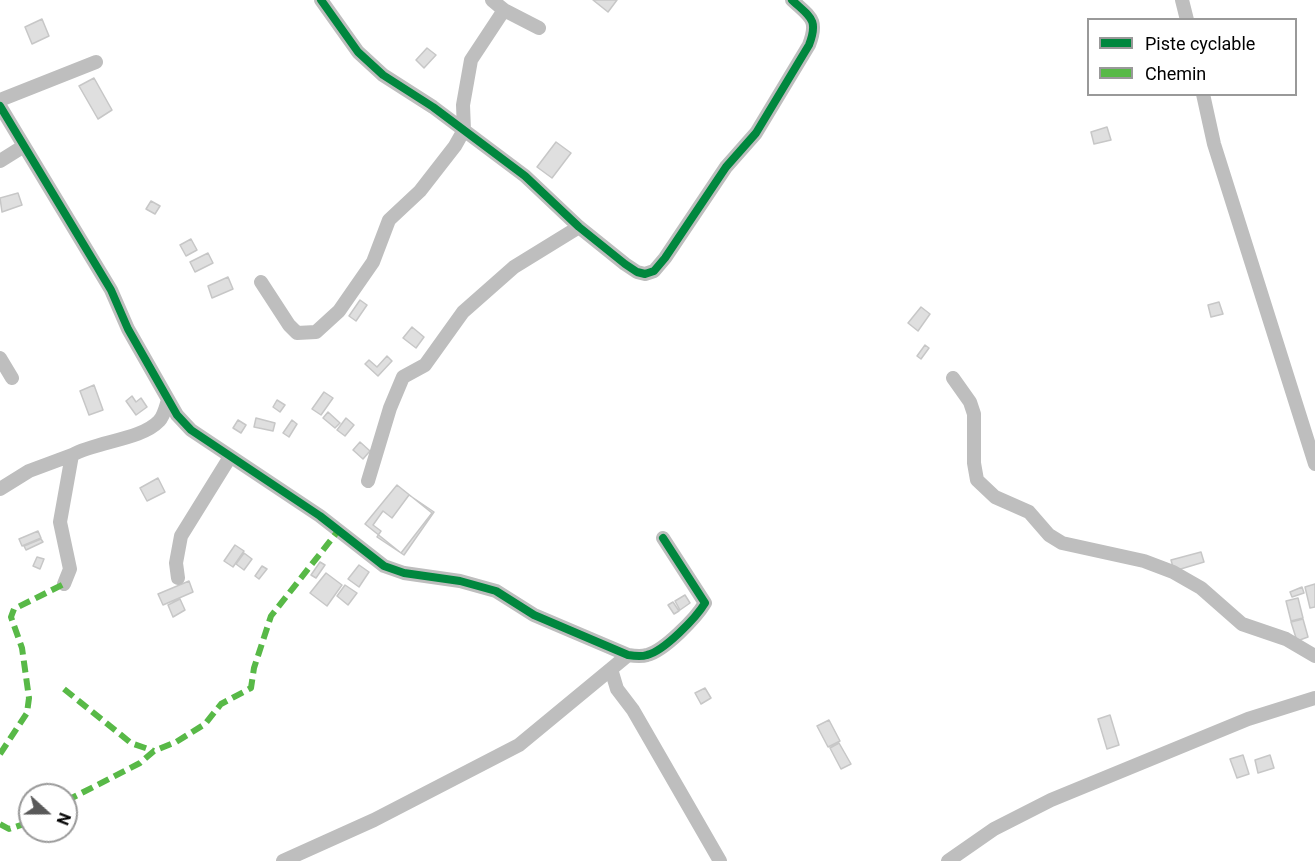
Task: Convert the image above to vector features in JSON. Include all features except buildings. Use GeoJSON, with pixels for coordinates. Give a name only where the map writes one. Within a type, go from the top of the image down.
{"type":"FeatureCollection","features":[{"type":"Feature","properties":{"kind":"street"},"geometry":{"type":"LineString","coordinates":[[321,0],[358,52],[383,75],[464,130],[525,176],[579,227],[637,272],[654,271],[726,167],[756,133],[809,45],[814,31],[813,20],[792,0]]}},
{"type":"Feature","properties":{"kind":"street"},"geometry":{"type":"LineString","coordinates":[[492,0],[504,10],[539,28]]}},
{"type":"Feature","properties":{"kind":"street"},"geometry":{"type":"LineString","coordinates":[[1182,0],[1186,18]]}},
{"type":"Feature","properties":{"kind":"street"},"geometry":{"type":"LineString","coordinates":[[261,282],[289,325],[297,333],[316,332],[339,311],[373,262],[389,220],[443,165],[464,130],[463,105],[471,60],[504,10]]}},
{"type":"Feature","properties":{"kind":"street"},"geometry":{"type":"LineString","coordinates":[[0,100],[96,62]]}},
{"type":"Feature","properties":{"kind":"street"},"geometry":{"type":"LineString","coordinates":[[1203,96],[1214,144],[1315,464]]}},
{"type":"Feature","properties":{"kind":"street"},"geometry":{"type":"LineString","coordinates":[[0,106],[111,290],[128,329],[177,415],[190,430],[320,516],[384,566],[404,573],[460,580],[496,591],[534,615],[628,655],[649,655],[662,647],[705,603],[663,538]]}},
{"type":"Feature","properties":{"kind":"street"},"geometry":{"type":"LineString","coordinates":[[0,161],[24,146]]}},
{"type":"Feature","properties":{"kind":"street"},"geometry":{"type":"LineString","coordinates":[[368,481],[390,408],[403,377],[425,365],[464,312],[514,267],[579,227]]}},
{"type":"Feature","properties":{"kind":"street"},"geometry":{"type":"LineString","coordinates":[[0,358],[12,378]]}},
{"type":"Feature","properties":{"kind":"street"},"geometry":{"type":"LineString","coordinates":[[953,378],[970,402],[974,414],[974,463],[977,480],[995,497],[1029,512],[1049,535],[1062,543],[1144,561],[1173,573],[1201,588],[1242,624],[1286,639],[1315,656]]}},
{"type":"Feature","properties":{"kind":"street"},"geometry":{"type":"LineString","coordinates":[[0,489],[28,471],[85,448],[146,430],[161,420],[168,400]]}},
{"type":"Feature","properties":{"kind":"street"},"geometry":{"type":"LineString","coordinates":[[64,584],[70,569],[60,522],[72,455]]}},
{"type":"Feature","properties":{"kind":"street"},"geometry":{"type":"LineString","coordinates":[[178,578],[176,563],[181,536],[230,457]]}},
{"type":"Feature","properties":{"kind":"street"},"geometry":{"type":"LineString","coordinates":[[282,861],[374,820],[519,745],[628,655]]}},
{"type":"Feature","properties":{"kind":"street"},"geometry":{"type":"LineString","coordinates":[[611,669],[617,688],[633,710],[720,861]]}},
{"type":"Feature","properties":{"kind":"street"},"geometry":{"type":"LineString","coordinates":[[948,861],[994,829],[1051,800],[1248,719],[1315,698]]}},
{"type":"Feature","properties":{"kind":"marked path"},"geometry":{"type":"LineString","coordinates":[[78,795],[140,763],[154,751],[176,742],[205,724],[221,704],[251,688],[254,668],[271,616],[338,531]]}},
{"type":"Feature","properties":{"kind":"marked path"},"geometry":{"type":"LineString","coordinates":[[0,754],[27,713],[29,698],[22,648],[11,617],[14,609],[64,584]]}},
{"type":"Feature","properties":{"kind":"marked path"},"geometry":{"type":"LineString","coordinates":[[64,689],[131,743],[154,751]]}},
{"type":"Feature","properties":{"kind":"marked path"},"geometry":{"type":"LineString","coordinates":[[0,824],[9,829],[18,826]]}},
{"type":"Feature","properties":{"kind":"cycle path"},"geometry":{"type":"LineString","coordinates":[[321,0],[358,52],[383,75],[433,107],[525,176],[579,227],[625,264],[645,274],[654,271],[665,258],[726,167],[756,133],[809,45],[813,24],[792,0]]}},
{"type":"Feature","properties":{"kind":"cycle path"},"geometry":{"type":"LineString","coordinates":[[0,106],[111,290],[128,329],[177,415],[191,430],[320,516],[384,566],[404,573],[460,581],[496,591],[534,615],[628,655],[642,656],[654,652],[670,641],[695,617],[705,603],[663,538]]}}]}
